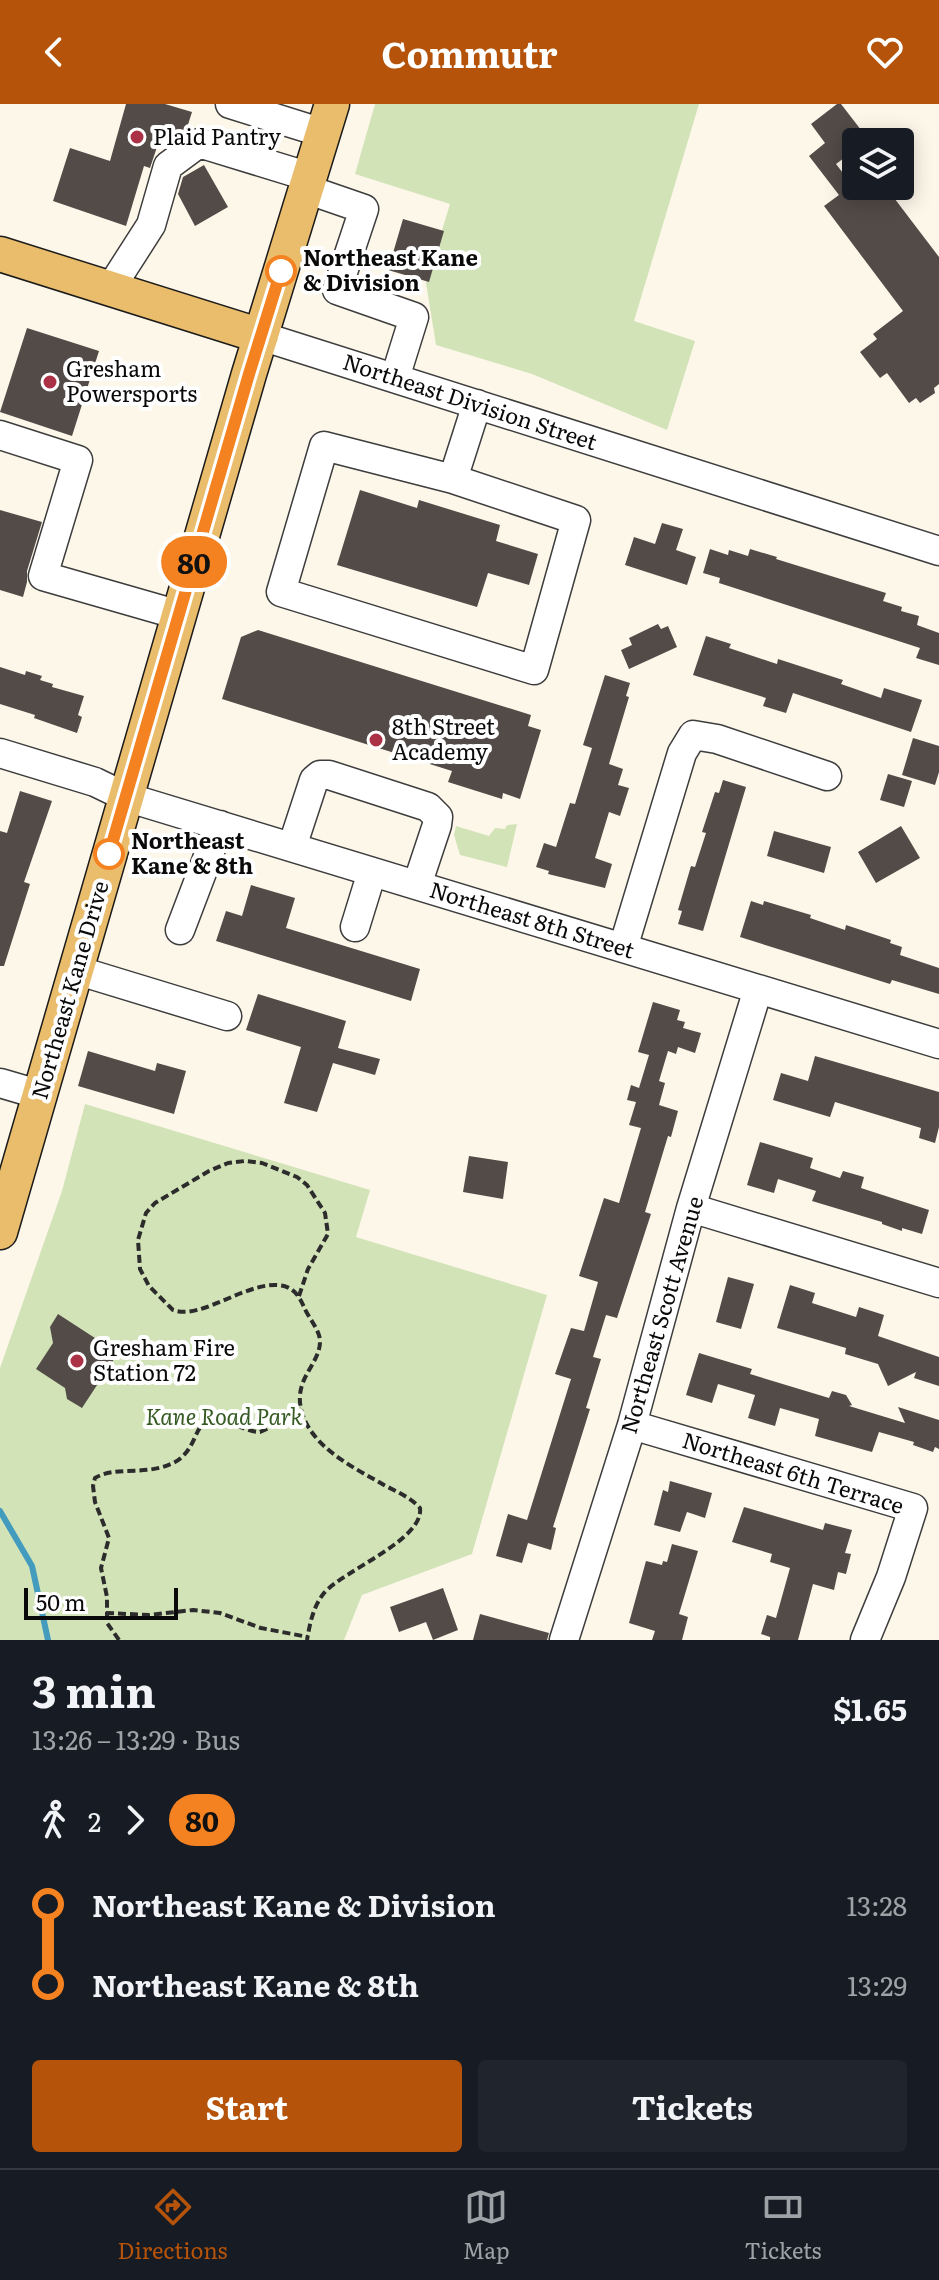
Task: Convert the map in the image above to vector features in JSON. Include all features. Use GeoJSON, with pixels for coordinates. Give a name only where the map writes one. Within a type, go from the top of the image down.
{"type":"FeatureCollection","features":[{"type":"Feature","properties":{"kind":"main road","name":"Northeast Kane Drive"},"geometry":{"type":"LineString","coordinates":[[0,1232],[261,336],[328,118]]}},
{"type":"Feature","properties":{"kind":"main road","name":"Northeast Division Street"},"geometry":{"type":"LineString","coordinates":[[1,259],[261,336]]}},
{"type":"Feature","properties":{"kind":"street"},"geometry":{"type":"LineString","coordinates":[[230,104],[328,118]]}},
{"type":"Feature","properties":{"kind":"street"},"geometry":{"type":"LineString","coordinates":[[110,289],[151,225],[168,166],[199,143],[308,183],[364,209],[337,290],[414,317],[395,378]]}},
{"type":"Feature","properties":{"kind":"street","name":"Northeast Division Street"},"geometry":{"type":"LineString","coordinates":[[261,336],[939,551]]}},
{"type":"Feature","properties":{"kind":"street"},"geometry":{"type":"LineString","coordinates":[[453,479],[477,404]]}},
{"type":"Feature","properties":{"kind":"street"},"geometry":{"type":"LineString","coordinates":[[0,435],[78,460],[43,576],[179,615]]}},
{"type":"Feature","properties":{"kind":"street"},"geometry":{"type":"LineString","coordinates":[[324,446],[453,479],[576,520],[534,670],[281,592],[324,446]]}},
{"type":"Feature","properties":{"kind":"street"},"geometry":{"type":"LineString","coordinates":[[623,948],[682,753],[693,735],[717,739],[827,776]]}},
{"type":"Feature","properties":{"kind":"street","name":"Northeast 8th Street"},"geometry":{"type":"LineString","coordinates":[[0,753],[95,782],[126,797],[939,1044]]}},
{"type":"Feature","properties":{"kind":"street"},"geometry":{"type":"LineString","coordinates":[[292,847],[314,780],[320,775],[329,775],[434,811],[438,817],[437,825],[417,885]]}},
{"type":"Feature","properties":{"kind":"street"},"geometry":{"type":"LineString","coordinates":[[180,930],[220,825]]}},
{"type":"Feature","properties":{"kind":"street"},"geometry":{"type":"LineString","coordinates":[[355,927],[372,872]]}},
{"type":"Feature","properties":{"kind":"street"},"geometry":{"type":"LineString","coordinates":[[76,970],[227,1016]]}},
{"type":"Feature","properties":{"kind":"street","name":"Northeast Scott Avenue"},"geometry":{"type":"LineString","coordinates":[[564,1640],[632,1425],[691,1208],[758,989]]}},
{"type":"Feature","properties":{"kind":"street"},"geometry":{"type":"LineString","coordinates":[[0,1083],[41,1095]]}},
{"type":"Feature","properties":{"kind":"street"},"geometry":{"type":"LineString","coordinates":[[691,1208],[939,1283]]}},
{"type":"Feature","properties":{"kind":"street","name":"Northeast 6th Terrace"},"geometry":{"type":"LineString","coordinates":[[632,1425],[913,1508],[891,1577],[865,1640]]}},
{"type":"Feature","properties":{"kind":"path"},"geometry":{"type":"LineString","coordinates":[[106,1613],[149,1615],[193,1610],[220,1613],[261,1628],[308,1638],[314,1609],[328,1589],[405,1536],[418,1521],[421,1512],[417,1505],[323,1446],[309,1429],[301,1408],[302,1383],[320,1342],[299,1296],[280,1286],[235,1295],[191,1311],[173,1310],[149,1286],[140,1269],[138,1240],[146,1213],[168,1194],[228,1163],[262,1163],[297,1177],[317,1197],[328,1227],[325,1241],[303,1279],[299,1296]]}},
{"type":"Feature","properties":{"kind":"path"},"geometry":{"type":"LineString","coordinates":[[119,1640],[109,1630],[106,1613],[107,1597],[101,1568],[109,1538],[95,1502],[95,1478],[111,1472],[146,1471],[174,1463],[191,1449],[200,1426],[207,1422],[233,1424],[260,1432],[291,1418],[301,1408]]}},
{"type":"Feature","properties":{"kind":"green space"},"geometry":{"type":"Polygon","coordinates":[[[375,104],[699,104],[634,321],[695,341],[667,430],[532,374],[436,345],[426,283],[450,204],[355,174],[375,104]]]}},
{"type":"Feature","properties":{"kind":"green space"},"geometry":{"type":"Polygon","coordinates":[[[517,824],[507,867],[460,855],[454,835],[456,826],[489,836],[495,828],[505,829],[507,825],[517,824]]]}},
{"type":"Feature","properties":{"kind":"green space","name":"Kane Road Park"},"geometry":{"type":"Polygon","coordinates":[[[85,1104],[370,1190],[356,1237],[547,1295],[472,1554],[362,1595],[344,1640],[0,1640],[0,1368],[62,1191],[85,1104]]]}},
{"type":"Feature","properties":{"kind":"building"},"geometry":{"type":"Polygon","coordinates":[[[126,104],[165,104],[192,112],[186,131],[178,137],[162,132],[150,168],[144,166],[126,226],[53,201],[70,148],[110,161],[126,104]]]}},
{"type":"Feature","properties":{"kind":"building"},"geometry":{"type":"Polygon","coordinates":[[[841,104],[860,128],[842,128],[842,160],[836,164],[842,172],[842,200],[896,200],[939,257],[939,384],[934,388],[935,393],[920,403],[916,398],[909,403],[887,373],[880,378],[860,352],[877,339],[873,334],[903,311],[824,206],[839,195],[809,156],[825,143],[811,124],[841,104]]]}},
{"type":"Feature","properties":{"kind":"building"},"geometry":{"type":"Polygon","coordinates":[[[204,165],[228,207],[195,226],[178,194],[183,177],[204,165]]]}},
{"type":"Feature","properties":{"kind":"building"},"geometry":{"type":"Polygon","coordinates":[[[403,219],[444,231],[429,282],[388,270],[403,219]]]}},
{"type":"Feature","properties":{"kind":"building","name":"Gresham Powersports"},"geometry":{"type":"Polygon","coordinates":[[[27,328],[99,351],[72,436],[0,412],[27,328]]]}},
{"type":"Feature","properties":{"kind":"building"},"geometry":{"type":"Polygon","coordinates":[[[360,490],[417,508],[419,500],[500,525],[496,541],[538,554],[529,585],[488,573],[477,607],[337,565],[360,490]]]}},
{"type":"Feature","properties":{"kind":"building"},"geometry":{"type":"Polygon","coordinates":[[[0,510],[42,522],[27,571],[23,597],[0,590],[0,510]]]}},
{"type":"Feature","properties":{"kind":"building"},"geometry":{"type":"Polygon","coordinates":[[[662,523],[683,529],[676,550],[696,557],[687,585],[625,565],[634,537],[655,544],[662,523]]]}},
{"type":"Feature","properties":{"kind":"building"},"geometry":{"type":"Polygon","coordinates":[[[710,549],[728,555],[729,550],[748,556],[750,549],[886,593],[883,601],[919,616],[917,625],[939,633],[939,665],[916,658],[920,648],[719,583],[720,578],[703,573],[710,549]]]}},
{"type":"Feature","properties":{"kind":"building"},"geometry":{"type":"Polygon","coordinates":[[[658,624],[661,629],[668,626],[677,647],[629,669],[621,650],[632,645],[629,638],[658,624]]]}},
{"type":"Feature","properties":{"kind":"building"},"geometry":{"type":"Polygon","coordinates":[[[258,630],[531,715],[528,726],[541,730],[520,799],[503,793],[502,799],[448,782],[452,771],[222,699],[241,637],[258,630]]]}},
{"type":"Feature","properties":{"kind":"building"},"geometry":{"type":"Polygon","coordinates":[[[706,636],[731,644],[729,648],[777,664],[778,659],[843,680],[841,684],[881,698],[884,688],[922,700],[911,732],[793,693],[786,713],[763,706],[766,698],[693,675],[706,636]]]}},
{"type":"Feature","properties":{"kind":"building"},"geometry":{"type":"Polygon","coordinates":[[[0,667],[25,675],[26,671],[42,676],[40,680],[53,684],[52,687],[84,696],[77,733],[0,704],[0,667]]]}},
{"type":"Feature","properties":{"kind":"building"},"geometry":{"type":"Polygon","coordinates":[[[605,675],[630,683],[626,696],[629,697],[609,764],[623,769],[618,785],[629,788],[620,816],[609,812],[595,858],[612,864],[605,888],[548,874],[549,871],[536,867],[544,843],[556,847],[570,803],[575,804],[592,748],[583,745],[605,675]]]}},
{"type":"Feature","properties":{"kind":"building"},"geometry":{"type":"Polygon","coordinates":[[[913,738],[939,746],[939,772],[935,785],[902,775],[913,738]]]}},
{"type":"Feature","properties":{"kind":"building"},"geometry":{"type":"Polygon","coordinates":[[[888,774],[912,781],[904,807],[880,800],[888,774]]]}},
{"type":"Feature","properties":{"kind":"building"},"geometry":{"type":"Polygon","coordinates":[[[723,780],[746,787],[703,931],[678,924],[682,911],[678,910],[691,866],[695,867],[706,833],[702,832],[715,792],[719,793],[723,780]]]}},
{"type":"Feature","properties":{"kind":"building"},"geometry":{"type":"Polygon","coordinates":[[[20,791],[52,801],[24,882],[30,884],[4,966],[0,966],[0,831],[7,833],[20,791]]]}},
{"type":"Feature","properties":{"kind":"building"},"geometry":{"type":"Polygon","coordinates":[[[901,826],[920,858],[876,883],[858,852],[901,826]]]}},
{"type":"Feature","properties":{"kind":"building"},"geometry":{"type":"Polygon","coordinates":[[[774,831],[831,847],[824,873],[767,856],[774,831]]]}},
{"type":"Feature","properties":{"kind":"building"},"geometry":{"type":"Polygon","coordinates":[[[251,885],[295,898],[286,928],[420,969],[411,1001],[216,941],[226,911],[242,916],[251,885]]]}},
{"type":"Feature","properties":{"kind":"building"},"geometry":{"type":"Polygon","coordinates":[[[751,901],[763,905],[764,901],[811,915],[810,918],[845,930],[846,925],[891,940],[890,943],[902,947],[900,955],[939,968],[939,994],[892,980],[890,984],[740,937],[751,901]]]}},
{"type":"Feature","properties":{"kind":"building"},"geometry":{"type":"Polygon","coordinates":[[[258,994],[346,1021],[338,1048],[380,1059],[375,1075],[333,1063],[317,1112],[284,1103],[301,1047],[246,1030],[258,994]]]}},
{"type":"Feature","properties":{"kind":"building"},"geometry":{"type":"Polygon","coordinates":[[[653,1002],[680,1010],[677,1020],[685,1022],[683,1028],[701,1033],[695,1053],[678,1047],[676,1054],[668,1051],[659,1081],[665,1083],[659,1105],[678,1111],[645,1212],[651,1214],[617,1318],[606,1315],[593,1357],[601,1359],[586,1408],[590,1409],[553,1527],[556,1528],[551,1550],[528,1543],[522,1563],[496,1556],[508,1514],[527,1520],[571,1379],[555,1374],[571,1328],[584,1331],[598,1282],[579,1276],[604,1198],[619,1203],[641,1128],[629,1125],[636,1102],[627,1100],[631,1085],[639,1088],[649,1055],[638,1052],[653,1002]]]}},
{"type":"Feature","properties":{"kind":"building"},"geometry":{"type":"Polygon","coordinates":[[[88,1051],[155,1071],[157,1063],[186,1071],[174,1114],[78,1086],[88,1051]]]}},
{"type":"Feature","properties":{"kind":"building"},"geometry":{"type":"Polygon","coordinates":[[[815,1056],[939,1092],[939,1127],[935,1143],[919,1138],[921,1128],[835,1102],[830,1117],[773,1100],[781,1073],[808,1081],[815,1056]]]}},
{"type":"Feature","properties":{"kind":"building"},"geometry":{"type":"Polygon","coordinates":[[[760,1142],[813,1158],[810,1168],[840,1178],[843,1171],[864,1177],[861,1188],[929,1210],[922,1234],[902,1228],[902,1231],[812,1201],[816,1191],[778,1179],[774,1193],[747,1185],[760,1142]]]}},
{"type":"Feature","properties":{"kind":"building"},"geometry":{"type":"Polygon","coordinates":[[[469,1156],[508,1162],[503,1199],[463,1192],[469,1156]]]}},
{"type":"Feature","properties":{"kind":"building"},"geometry":{"type":"Polygon","coordinates":[[[728,1277],[754,1284],[741,1329],[716,1322],[728,1277]]]}},
{"type":"Feature","properties":{"kind":"building"},"geometry":{"type":"Polygon","coordinates":[[[790,1285],[815,1293],[812,1303],[856,1317],[859,1307],[884,1315],[878,1336],[939,1357],[939,1386],[914,1378],[916,1372],[888,1386],[878,1364],[845,1354],[846,1348],[777,1328],[790,1285]]]}},
{"type":"Feature","properties":{"kind":"building","name":"Gresham Fire Station 72"},"geometry":{"type":"Polygon","coordinates":[[[58,1314],[118,1353],[82,1408],[67,1399],[65,1388],[36,1369],[53,1343],[50,1327],[58,1314]]]}},
{"type":"Feature","properties":{"kind":"building"},"geometry":{"type":"Polygon","coordinates":[[[699,1353],[752,1369],[750,1374],[829,1398],[832,1391],[846,1395],[852,1405],[849,1406],[905,1423],[898,1407],[939,1420],[939,1449],[935,1447],[933,1452],[913,1445],[914,1442],[879,1432],[872,1452],[815,1436],[819,1419],[780,1408],[775,1426],[748,1418],[755,1395],[718,1384],[712,1403],[686,1395],[699,1353]]]}},
{"type":"Feature","properties":{"kind":"building"},"geometry":{"type":"Polygon","coordinates":[[[670,1481],[712,1493],[705,1518],[687,1512],[680,1532],[654,1525],[663,1490],[668,1492],[670,1481]]]}},
{"type":"Feature","properties":{"kind":"building"},"geometry":{"type":"Polygon","coordinates":[[[744,1507],[823,1530],[825,1523],[852,1530],[845,1553],[851,1554],[846,1574],[838,1572],[834,1590],[813,1584],[798,1640],[770,1640],[770,1637],[761,1634],[767,1615],[776,1618],[790,1568],[770,1562],[772,1554],[732,1542],[744,1507]]]}},
{"type":"Feature","properties":{"kind":"building"},"geometry":{"type":"Polygon","coordinates":[[[672,1544],[698,1551],[679,1614],[688,1617],[682,1640],[652,1640],[655,1631],[629,1623],[646,1561],[662,1565],[663,1561],[667,1562],[672,1544]]]}},
{"type":"Feature","properties":{"kind":"building"},"geometry":{"type":"Polygon","coordinates":[[[443,1588],[458,1630],[433,1640],[426,1622],[399,1632],[390,1607],[443,1588]]]}},
{"type":"Feature","properties":{"kind":"building"},"geometry":{"type":"Polygon","coordinates":[[[480,1614],[549,1633],[547,1640],[473,1640],[480,1614]]]}},
{"type":"Feature","properties":{"kind":"waterway"},"geometry":{"type":"LineString","coordinates":[[0,1511],[32,1566],[48,1640]]}},
{"type":"Feature","properties":{"kind":"bus line","name":"80"},"geometry":{"type":"LineString","coordinates":[[109,854],[281,271]]}},
{"type":"Feature","properties":{"kind":"place","name":"Plaid Pantry"},"geometry":{"type":"Point","coordinates":[137,137]}},
{"type":"Feature","properties":{"kind":"place","name":"Northeast Kane & Division"},"geometry":{"type":"Point","coordinates":[281,271]}},
{"type":"Feature","properties":{"kind":"place","name":"Gresham Powersports"},"geometry":{"type":"Point","coordinates":[50,382]}},
{"type":"Feature","properties":{"kind":"place","name":"8th Street Academy"},"geometry":{"type":"Point","coordinates":[376,740]}},
{"type":"Feature","properties":{"kind":"place","name":"Northeast Kane & 8th"},"geometry":{"type":"Point","coordinates":[109,854]}},
{"type":"Feature","properties":{"kind":"place","name":"Gresham Fire Station 72"},"geometry":{"type":"Point","coordinates":[77,1361]}}]}
